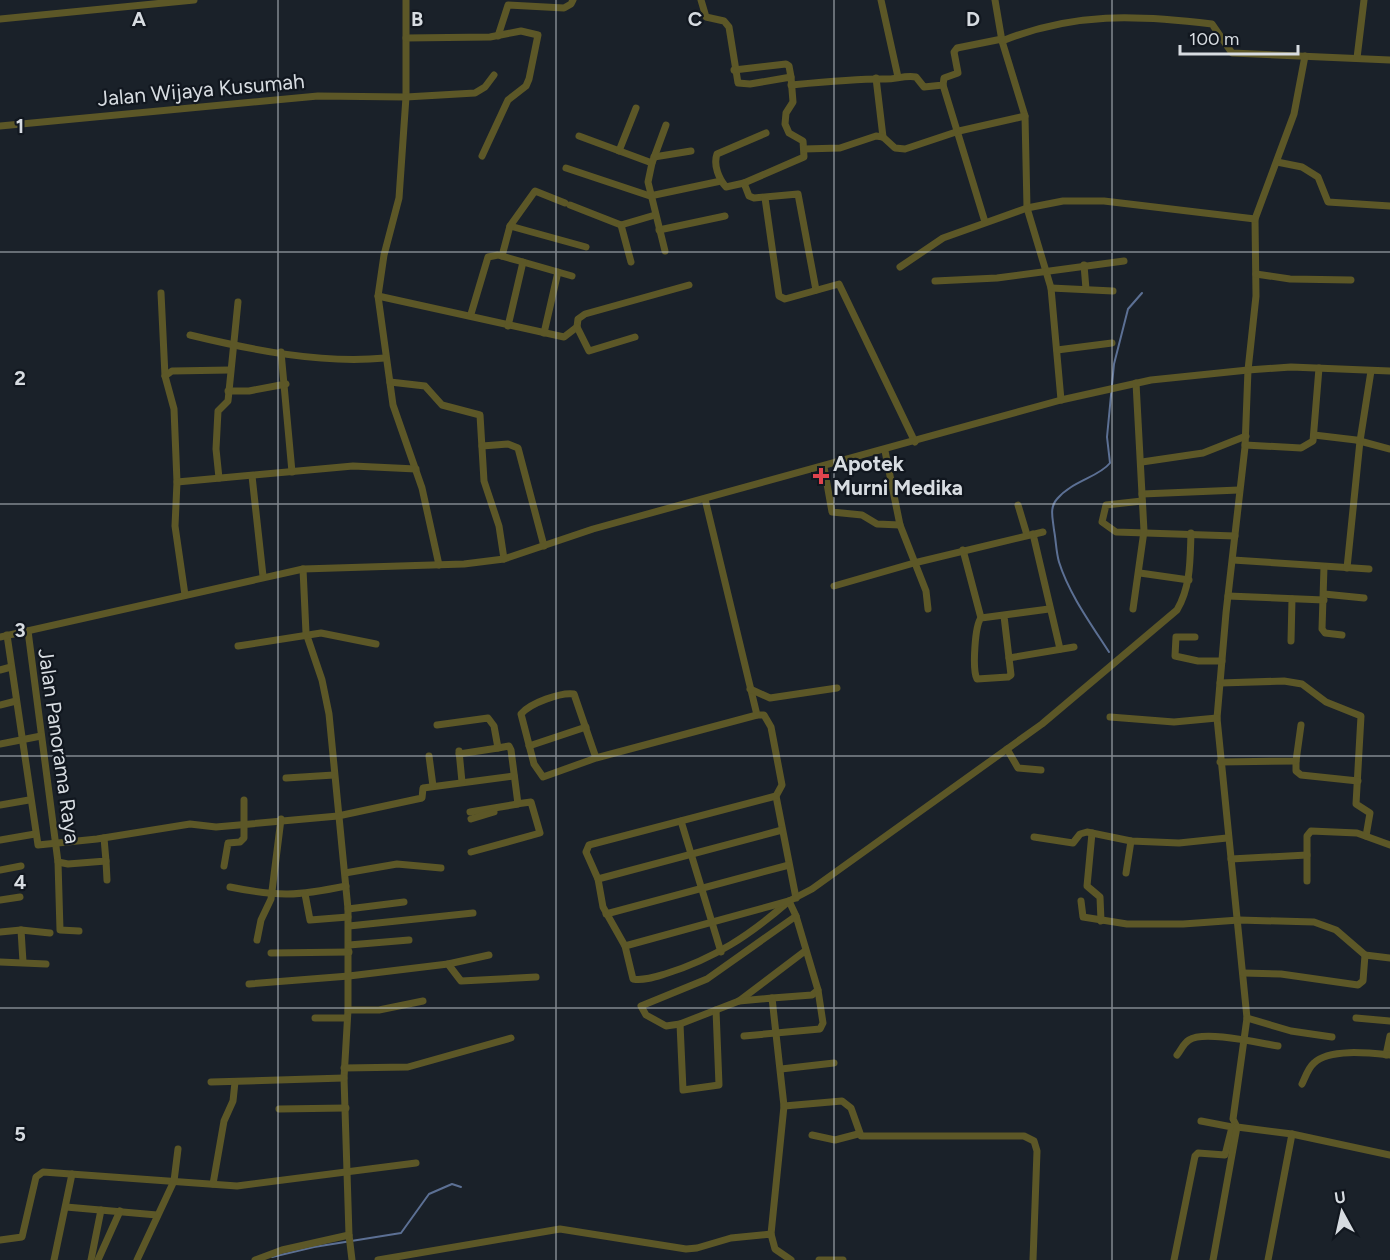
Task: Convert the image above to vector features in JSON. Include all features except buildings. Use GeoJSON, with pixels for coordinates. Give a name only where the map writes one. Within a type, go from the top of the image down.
{"type":"FeatureCollection","features":[{"type":"Feature","properties":{"kind":"street"},"geometry":{"type":"LineString","coordinates":[[0,19],[194,0]]}},
{"type":"Feature","properties":{"kind":"street"},"geometry":{"type":"LineString","coordinates":[[406,0],[406,97],[399,198],[384,255],[378,296],[385,358],[397,419],[416,469],[439,565]]}},
{"type":"Feature","properties":{"kind":"street"},"geometry":{"type":"LineString","coordinates":[[498,36],[508,5],[564,8],[573,0]]}},
{"type":"Feature","properties":{"kind":"street"},"geometry":{"type":"LineString","coordinates":[[701,0],[706,17],[724,21],[729,27],[734,70],[738,82],[743,84],[916,77],[924,87],[943,85]]}},
{"type":"Feature","properties":{"kind":"street"},"geometry":{"type":"LineString","coordinates":[[880,0],[898,77]]}},
{"type":"Feature","properties":{"kind":"street"},"geometry":{"type":"LineString","coordinates":[[995,0],[1002,40],[1025,116],[1027,207],[1051,288],[1061,400]]}},
{"type":"Feature","properties":{"kind":"street"},"geometry":{"type":"LineString","coordinates":[[1357,58],[1364,0]]}},
{"type":"Feature","properties":{"kind":"street"},"geometry":{"type":"LineString","coordinates":[[985,222],[959,131],[943,85],[944,78],[958,73],[954,52],[957,48],[1002,40],[1071,21],[1113,16],[1150,16],[1212,24],[1232,53],[1390,60]]}},
{"type":"Feature","properties":{"kind":"street"},"geometry":{"type":"LineString","coordinates":[[406,38],[498,36],[521,32],[538,36],[530,79],[526,86],[508,100],[482,156]]}},
{"type":"Feature","properties":{"kind":"street"},"geometry":{"type":"LineString","coordinates":[[1213,1260],[1248,1018],[1239,920],[1227,838],[1217,717],[1246,436],[1248,370],[1256,274],[1255,219],[1277,162],[1299,93],[1305,56]]}},
{"type":"Feature","properties":{"kind":"street"},"geometry":{"type":"LineString","coordinates":[[734,70],[786,64],[789,66],[793,102],[786,113],[785,124],[789,133],[803,141],[804,149],[802,159],[744,183],[730,188],[721,181],[715,164],[717,154],[766,133]]}},
{"type":"Feature","properties":{"kind":"street","name":"Jalan Wijaya Kusumah"},"geometry":{"type":"LineString","coordinates":[[0,126],[318,96],[406,97],[478,93],[494,75]]}},
{"type":"Feature","properties":{"kind":"street"},"geometry":{"type":"LineString","coordinates":[[876,78],[883,137]]}},
{"type":"Feature","properties":{"kind":"street"},"geometry":{"type":"LineString","coordinates":[[620,151],[636,108]]}},
{"type":"Feature","properties":{"kind":"street"},"geometry":{"type":"LineString","coordinates":[[804,149],[840,148],[873,136],[883,137],[895,148],[905,149],[959,131],[1025,116]]}},
{"type":"Feature","properties":{"kind":"street"},"geometry":{"type":"LineString","coordinates":[[665,251],[648,182],[653,160],[666,125]]}},
{"type":"Feature","properties":{"kind":"street"},"geometry":{"type":"LineString","coordinates":[[579,136],[653,160],[691,151]]}},
{"type":"Feature","properties":{"kind":"street"},"geometry":{"type":"LineString","coordinates":[[1277,162],[1302,167],[1318,177],[1328,202],[1390,206]]}},
{"type":"Feature","properties":{"kind":"street"},"geometry":{"type":"LineString","coordinates":[[566,168],[650,196],[721,181]]}},
{"type":"Feature","properties":{"kind":"street"},"geometry":{"type":"LineString","coordinates":[[744,183],[749,196],[765,198],[798,194],[816,290]]}},
{"type":"Feature","properties":{"kind":"street"},"geometry":{"type":"LineString","coordinates":[[502,256],[510,226],[535,191],[621,225],[655,215]]}},
{"type":"Feature","properties":{"kind":"street"},"geometry":{"type":"LineString","coordinates":[[765,198],[779,296],[782,299],[789,298],[839,284],[915,442]]}},
{"type":"Feature","properties":{"kind":"street"},"geometry":{"type":"LineString","coordinates":[[900,267],[942,238],[1027,207],[1084,200],[1255,219]]}},
{"type":"Feature","properties":{"kind":"street"},"geometry":{"type":"LineString","coordinates":[[659,230],[725,216]]}},
{"type":"Feature","properties":{"kind":"street"},"geometry":{"type":"LineString","coordinates":[[621,225],[631,262]]}},
{"type":"Feature","properties":{"kind":"street"},"geometry":{"type":"LineString","coordinates":[[510,226],[586,247]]}},
{"type":"Feature","properties":{"kind":"street"},"geometry":{"type":"LineString","coordinates":[[471,314],[485,261],[490,255],[502,256],[572,276]]}},
{"type":"Feature","properties":{"kind":"street"},"geometry":{"type":"LineString","coordinates":[[935,281],[998,278],[1124,261]]}},
{"type":"Feature","properties":{"kind":"street"},"geometry":{"type":"LineString","coordinates":[[508,326],[523,262]]}},
{"type":"Feature","properties":{"kind":"street"},"geometry":{"type":"LineString","coordinates":[[1084,266],[1086,289]]}},
{"type":"Feature","properties":{"kind":"street"},"geometry":{"type":"LineString","coordinates":[[544,333],[558,272]]}},
{"type":"Feature","properties":{"kind":"street"},"geometry":{"type":"LineString","coordinates":[[1256,274],[1290,279],[1351,280]]}},
{"type":"Feature","properties":{"kind":"street"},"geometry":{"type":"LineString","coordinates":[[635,337],[589,351],[577,327],[578,319],[585,314],[689,285]]}},
{"type":"Feature","properties":{"kind":"street"},"geometry":{"type":"LineString","coordinates":[[1051,288],[1113,291]]}},
{"type":"Feature","properties":{"kind":"street"},"geometry":{"type":"LineString","coordinates":[[161,294],[165,376],[174,410],[176,526],[185,595]]}},
{"type":"Feature","properties":{"kind":"street"},"geometry":{"type":"LineString","coordinates":[[378,296],[471,314],[508,326],[564,337],[577,327]]}},
{"type":"Feature","properties":{"kind":"street"},"geometry":{"type":"LineString","coordinates":[[219,478],[216,449],[218,411],[221,405],[227,403],[238,302]]}},
{"type":"Feature","properties":{"kind":"street"},"geometry":{"type":"LineString","coordinates":[[190,335],[232,345],[350,361],[385,358]]}},
{"type":"Feature","properties":{"kind":"street"},"geometry":{"type":"LineString","coordinates":[[1056,350],[1112,343]]}},
{"type":"Feature","properties":{"kind":"street"},"geometry":{"type":"LineString","coordinates":[[281,352],[286,384],[292,472]]}},
{"type":"Feature","properties":{"kind":"street"},"geometry":{"type":"LineString","coordinates":[[514,776],[423,788],[422,798],[407,803],[338,816],[245,822],[216,827],[184,825],[104,838],[38,845],[29,800],[23,738],[11,667],[3,636],[263,576],[303,569],[464,564],[504,559],[593,529],[885,451],[1061,400],[1136,383],[1248,370],[1319,368],[1389,371],[1390,361]]}},
{"type":"Feature","properties":{"kind":"street"},"geometry":{"type":"LineString","coordinates":[[1245,445],[1300,448],[1313,441],[1319,368]]}},
{"type":"Feature","properties":{"kind":"street"},"geometry":{"type":"LineString","coordinates":[[165,376],[172,371],[230,370]]}},
{"type":"Feature","properties":{"kind":"street"},"geometry":{"type":"LineString","coordinates":[[1347,568],[1360,441],[1371,371]]}},
{"type":"Feature","properties":{"kind":"street"},"geometry":{"type":"LineString","coordinates":[[390,382],[425,386],[442,405],[479,414],[483,481],[499,526],[504,559]]}},
{"type":"Feature","properties":{"kind":"street"},"geometry":{"type":"LineString","coordinates":[[1133,609],[1140,573],[1144,531],[1136,383]]}},
{"type":"Feature","properties":{"kind":"street"},"geometry":{"type":"LineString","coordinates":[[228,391],[249,391],[286,384]]}},
{"type":"Feature","properties":{"kind":"street"},"geometry":{"type":"LineString","coordinates":[[1314,435],[1360,441],[1390,448]]}},
{"type":"Feature","properties":{"kind":"street"},"geometry":{"type":"LineString","coordinates":[[1142,462],[1203,453],[1246,436]]}},
{"type":"Feature","properties":{"kind":"street"},"geometry":{"type":"LineString","coordinates":[[482,446],[508,444],[518,448],[544,546]]}},
{"type":"Feature","properties":{"kind":"street"},"geometry":{"type":"LineString","coordinates":[[885,451],[900,525],[926,591],[928,609]]}},
{"type":"Feature","properties":{"kind":"street"},"geometry":{"type":"LineString","coordinates":[[177,482],[362,466],[416,469]]}},
{"type":"Feature","properties":{"kind":"street"},"geometry":{"type":"LineString","coordinates":[[824,467],[832,512],[862,515],[877,524],[900,525]]}},
{"type":"Feature","properties":{"kind":"street"},"geometry":{"type":"LineString","coordinates":[[252,476],[263,576]]}},
{"type":"Feature","properties":{"kind":"street"},"geometry":{"type":"LineString","coordinates":[[1235,536],[1144,531],[1116,532],[1107,527],[1101,519],[1104,508],[1110,504],[1142,498],[1239,490]]}},
{"type":"Feature","properties":{"kind":"street"},"geometry":{"type":"LineString","coordinates":[[705,499],[757,715]]}},
{"type":"Feature","properties":{"kind":"street"},"geometry":{"type":"LineString","coordinates":[[1018,505],[1030,535],[1060,649]]}},
{"type":"Feature","properties":{"kind":"street"},"geometry":{"type":"LineString","coordinates":[[834,586],[963,550],[1043,532]]}},
{"type":"Feature","properties":{"kind":"street"},"geometry":{"type":"LineString","coordinates":[[596,758],[574,694],[565,694],[528,708],[521,714],[537,770],[543,777],[596,758],[757,715],[764,715],[771,727],[783,785],[776,795],[589,845],[586,852],[598,879],[606,914],[624,946],[631,977],[637,980],[695,965],[721,952],[1010,753],[1155,631],[1178,610],[1185,596],[1189,580],[1191,533]]}},
{"type":"Feature","properties":{"kind":"street"},"geometry":{"type":"LineString","coordinates":[[963,550],[981,618],[977,624],[978,640],[974,651],[976,678],[1011,675],[1004,616]]}},
{"type":"Feature","properties":{"kind":"street"},"geometry":{"type":"LineString","coordinates":[[1233,560],[1370,569]]}},
{"type":"Feature","properties":{"kind":"street"},"geometry":{"type":"LineString","coordinates":[[1324,567],[1322,629],[1325,633],[1342,635]]}},
{"type":"Feature","properties":{"kind":"street"},"geometry":{"type":"LineString","coordinates":[[303,569],[306,633],[322,680],[329,714],[349,922],[348,1010],[344,1078],[349,1173],[349,1237],[352,1260]]}},
{"type":"Feature","properties":{"kind":"street"},"geometry":{"type":"LineString","coordinates":[[1140,573],[1189,580]]}},
{"type":"Feature","properties":{"kind":"street"},"geometry":{"type":"LineString","coordinates":[[1228,596],[1292,599],[1364,598]]}},
{"type":"Feature","properties":{"kind":"street"},"geometry":{"type":"LineString","coordinates":[[1291,641],[1292,599]]}},
{"type":"Feature","properties":{"kind":"street"},"geometry":{"type":"LineString","coordinates":[[981,618],[1049,609]]}},
{"type":"Feature","properties":{"kind":"street","name":"Jalan Panorama Raya"},"geometry":{"type":"LineString","coordinates":[[28,631],[55,843],[60,862],[60,930],[79,931]]}},
{"type":"Feature","properties":{"kind":"street"},"geometry":{"type":"LineString","coordinates":[[238,646],[306,633],[335,635],[376,644]]}},
{"type":"Feature","properties":{"kind":"street"},"geometry":{"type":"LineString","coordinates":[[1195,637],[1176,637],[1175,656],[1198,661],[1222,662]]}},
{"type":"Feature","properties":{"kind":"street"},"geometry":{"type":"LineString","coordinates":[[1009,658],[1074,647]]}},
{"type":"Feature","properties":{"kind":"street"},"geometry":{"type":"LineString","coordinates":[[0,670],[11,667]]}},
{"type":"Feature","properties":{"kind":"street"},"geometry":{"type":"LineString","coordinates":[[1220,683],[1284,681],[1302,684],[1326,702],[1359,715],[1363,721],[1356,805],[1369,811],[1371,815],[1366,836]]}},
{"type":"Feature","properties":{"kind":"street"},"geometry":{"type":"LineString","coordinates":[[750,689],[766,698],[774,698],[837,688]]}},
{"type":"Feature","properties":{"kind":"street"},"geometry":{"type":"LineString","coordinates":[[0,705],[16,701]]}},
{"type":"Feature","properties":{"kind":"street"},"geometry":{"type":"LineString","coordinates":[[1110,717],[1174,722],[1217,717]]}},
{"type":"Feature","properties":{"kind":"street"},"geometry":{"type":"LineString","coordinates":[[437,725],[488,718],[494,726],[498,748]]}},
{"type":"Feature","properties":{"kind":"street"},"geometry":{"type":"LineString","coordinates":[[1301,725],[1296,771],[1301,775],[1358,781]]}},
{"type":"Feature","properties":{"kind":"street"},"geometry":{"type":"LineString","coordinates":[[529,746],[586,727]]}},
{"type":"Feature","properties":{"kind":"street"},"geometry":{"type":"LineString","coordinates":[[0,744],[41,735]]}},
{"type":"Feature","properties":{"kind":"street"},"geometry":{"type":"LineString","coordinates":[[462,782],[459,753],[509,746],[518,804]]}},
{"type":"Feature","properties":{"kind":"street"},"geometry":{"type":"LineString","coordinates":[[1010,753],[1020,769],[1041,770]]}},
{"type":"Feature","properties":{"kind":"street"},"geometry":{"type":"LineString","coordinates":[[429,756],[433,786]]}},
{"type":"Feature","properties":{"kind":"street"},"geometry":{"type":"LineString","coordinates":[[1220,762],[1296,761]]}},
{"type":"Feature","properties":{"kind":"street"},"geometry":{"type":"LineString","coordinates":[[286,778],[334,775]]}},
{"type":"Feature","properties":{"kind":"street"},"geometry":{"type":"LineString","coordinates":[[744,1036],[822,1028],[818,990],[792,902],[789,865],[776,795]]}},
{"type":"Feature","properties":{"kind":"street"},"geometry":{"type":"LineString","coordinates":[[0,805],[29,800]]}},
{"type":"Feature","properties":{"kind":"street"},"geometry":{"type":"LineString","coordinates":[[224,866],[227,845],[243,841],[244,800]]}},
{"type":"Feature","properties":{"kind":"street"},"geometry":{"type":"LineString","coordinates":[[470,816],[531,802],[540,832],[471,852]]}},
{"type":"Feature","properties":{"kind":"street"},"geometry":{"type":"LineString","coordinates":[[257,940],[261,920],[272,895],[281,819]]}},
{"type":"Feature","properties":{"kind":"street"},"geometry":{"type":"LineString","coordinates":[[681,821],[710,923],[721,952]]}},
{"type":"Feature","properties":{"kind":"street"},"geometry":{"type":"LineString","coordinates":[[598,879],[782,830]]}},
{"type":"Feature","properties":{"kind":"street"},"geometry":{"type":"LineString","coordinates":[[1307,881],[1307,836],[1311,831],[1347,832],[1390,845]]}},
{"type":"Feature","properties":{"kind":"street"},"geometry":{"type":"LineString","coordinates":[[1034,837],[1073,843],[1080,834],[1092,833],[1131,842],[1179,843],[1227,838]]}},
{"type":"Feature","properties":{"kind":"street"},"geometry":{"type":"LineString","coordinates":[[1092,833],[1087,886],[1100,897],[1101,921]]}},
{"type":"Feature","properties":{"kind":"street"},"geometry":{"type":"LineString","coordinates":[[0,840],[35,834]]}},
{"type":"Feature","properties":{"kind":"street"},"geometry":{"type":"LineString","coordinates":[[104,838],[106,880]]}},
{"type":"Feature","properties":{"kind":"street"},"geometry":{"type":"LineString","coordinates":[[1126,873],[1131,842]]}},
{"type":"Feature","properties":{"kind":"street"},"geometry":{"type":"LineString","coordinates":[[1231,859],[1308,855]]}},
{"type":"Feature","properties":{"kind":"street"},"geometry":{"type":"LineString","coordinates":[[60,862],[106,861]]}},
{"type":"Feature","properties":{"kind":"street"},"geometry":{"type":"LineString","coordinates":[[345,873],[397,864],[441,868]]}},
{"type":"Feature","properties":{"kind":"street"},"geometry":{"type":"LineString","coordinates":[[606,914],[789,865]]}},
{"type":"Feature","properties":{"kind":"street"},"geometry":{"type":"LineString","coordinates":[[0,870],[21,866]]}},
{"type":"Feature","properties":{"kind":"street"},"geometry":{"type":"LineString","coordinates":[[230,887],[272,895],[305,894],[346,886]]}},
{"type":"Feature","properties":{"kind":"street"},"geometry":{"type":"LineString","coordinates":[[305,894],[310,920],[349,922],[472,913]]}},
{"type":"Feature","properties":{"kind":"street"},"geometry":{"type":"LineString","coordinates":[[0,900],[20,897]]}},
{"type":"Feature","properties":{"kind":"street"},"geometry":{"type":"LineString","coordinates":[[1081,901],[1083,917],[1101,921],[1183,924],[1239,920],[1322,924],[1336,930],[1365,955],[1390,958]]}},
{"type":"Feature","properties":{"kind":"street"},"geometry":{"type":"LineString","coordinates":[[348,909],[404,902]]}},
{"type":"Feature","properties":{"kind":"street"},"geometry":{"type":"LineString","coordinates":[[624,946],[792,902]]}},
{"type":"Feature","properties":{"kind":"street"},"geometry":{"type":"LineString","coordinates":[[796,916],[707,979],[641,1006],[646,1015],[666,1026],[680,1024],[739,1001],[805,951]]}},
{"type":"Feature","properties":{"kind":"street"},"geometry":{"type":"LineString","coordinates":[[0,932],[21,930],[51,933]]}},
{"type":"Feature","properties":{"kind":"street"},"geometry":{"type":"LineString","coordinates":[[21,930],[23,962]]}},
{"type":"Feature","properties":{"kind":"street"},"geometry":{"type":"LineString","coordinates":[[271,953],[349,948],[409,940]]}},
{"type":"Feature","properties":{"kind":"street"},"geometry":{"type":"LineString","coordinates":[[249,984],[349,976],[448,964],[489,955]]}},
{"type":"Feature","properties":{"kind":"street"},"geometry":{"type":"LineString","coordinates":[[1243,973],[1290,975],[1358,985],[1363,981],[1365,955]]}},
{"type":"Feature","properties":{"kind":"street"},"geometry":{"type":"LineString","coordinates":[[0,962],[46,964]]}},
{"type":"Feature","properties":{"kind":"street"},"geometry":{"type":"LineString","coordinates":[[448,964],[461,981],[536,977]]}},
{"type":"Feature","properties":{"kind":"street"},"geometry":{"type":"LineString","coordinates":[[739,1001],[812,995],[818,990]]}},
{"type":"Feature","properties":{"kind":"street"},"geometry":{"type":"LineString","coordinates":[[772,998],[784,1106],[771,1234],[775,1249],[791,1260]]}},
{"type":"Feature","properties":{"kind":"street"},"geometry":{"type":"LineString","coordinates":[[348,1010],[379,1010],[423,1001]]}},
{"type":"Feature","properties":{"kind":"street"},"geometry":{"type":"LineString","coordinates":[[680,1024],[683,1090],[719,1084],[716,1010]]}},
{"type":"Feature","properties":{"kind":"street"},"geometry":{"type":"LineString","coordinates":[[1356,1017],[1390,1021]]}},
{"type":"Feature","properties":{"kind":"street"},"geometry":{"type":"LineString","coordinates":[[315,1018],[347,1018]]}},
{"type":"Feature","properties":{"kind":"street"},"geometry":{"type":"LineString","coordinates":[[1248,1018],[1291,1031],[1332,1037]]}},
{"type":"Feature","properties":{"kind":"street"},"geometry":{"type":"LineString","coordinates":[[1302,1084],[1312,1064],[1321,1058],[1354,1053],[1388,1055],[1390,1036]]}},
{"type":"Feature","properties":{"kind":"street"},"geometry":{"type":"LineString","coordinates":[[1177,1055],[1185,1044],[1196,1037],[1245,1040],[1278,1046]]}},
{"type":"Feature","properties":{"kind":"street"},"geometry":{"type":"LineString","coordinates":[[344,1068],[408,1067],[511,1038]]}},
{"type":"Feature","properties":{"kind":"street"},"geometry":{"type":"LineString","coordinates":[[781,1069],[834,1063]]}},
{"type":"Feature","properties":{"kind":"street"},"geometry":{"type":"LineString","coordinates":[[211,1083],[344,1078]]}},
{"type":"Feature","properties":{"kind":"street"},"geometry":{"type":"LineString","coordinates":[[213,1184],[224,1121],[233,1101],[235,1082]]}},
{"type":"Feature","properties":{"kind":"street"},"geometry":{"type":"LineString","coordinates":[[784,1106],[842,1101],[851,1108],[858,1134]]}},
{"type":"Feature","properties":{"kind":"street"},"geometry":{"type":"LineString","coordinates":[[279,1109],[346,1108]]}},
{"type":"Feature","properties":{"kind":"street"},"geometry":{"type":"LineString","coordinates":[[1201,1121],[1292,1134],[1390,1155]]}},
{"type":"Feature","properties":{"kind":"street"},"geometry":{"type":"LineString","coordinates":[[1174,1260],[1195,1156],[1198,1153],[1225,1155],[1234,1126]]}},
{"type":"Feature","properties":{"kind":"street"},"geometry":{"type":"LineString","coordinates":[[812,1135],[834,1140],[858,1134],[865,1137],[1024,1136],[1034,1141],[1037,1151],[1033,1260]]}},
{"type":"Feature","properties":{"kind":"street"},"geometry":{"type":"LineString","coordinates":[[1268,1260],[1292,1134]]}},
{"type":"Feature","properties":{"kind":"street"},"geometry":{"type":"LineString","coordinates":[[137,1260],[174,1181],[178,1149]]}},
{"type":"Feature","properties":{"kind":"street"},"geometry":{"type":"LineString","coordinates":[[0,1240],[22,1237],[38,1174],[72,1174],[237,1186],[416,1163]]}},
{"type":"Feature","properties":{"kind":"street"},"geometry":{"type":"LineString","coordinates":[[54,1260],[72,1174]]}},
{"type":"Feature","properties":{"kind":"street"},"geometry":{"type":"LineString","coordinates":[[66,1207],[157,1215]]}},
{"type":"Feature","properties":{"kind":"street"},"geometry":{"type":"LineString","coordinates":[[91,1260],[101,1210]]}},
{"type":"Feature","properties":{"kind":"street"},"geometry":{"type":"LineString","coordinates":[[98,1260],[120,1211]]}},
{"type":"Feature","properties":{"kind":"street"},"geometry":{"type":"LineString","coordinates":[[378,1260],[560,1229],[658,1246],[697,1248],[732,1238],[771,1234]]}},
{"type":"Feature","properties":{"kind":"street"},"geometry":{"type":"LineString","coordinates":[[255,1260],[282,1250],[349,1237]]}},
{"type":"Feature","properties":{"kind":"street"},"geometry":{"type":"LineString","coordinates":[[819,1260],[843,1260]]}},
{"type":"Feature","properties":{"kind":"waterway"},"geometry":{"type":"LineString","coordinates":[[1109,652],[1063,574],[1057,554],[1052,510],[1055,502],[1063,493],[1110,463],[1107,437],[1114,364],[1128,309],[1142,293]]}},
{"type":"Feature","properties":{"kind":"waterway"},"geometry":{"type":"LineString","coordinates":[[272,1257],[314,1247],[401,1233],[429,1194],[452,1184],[461,1187]]}},
{"type":"Feature","properties":{"kind":"place","name":"Apotek Murni Medika"},"geometry":{"type":"Point","coordinates":[821,476]}}]}
